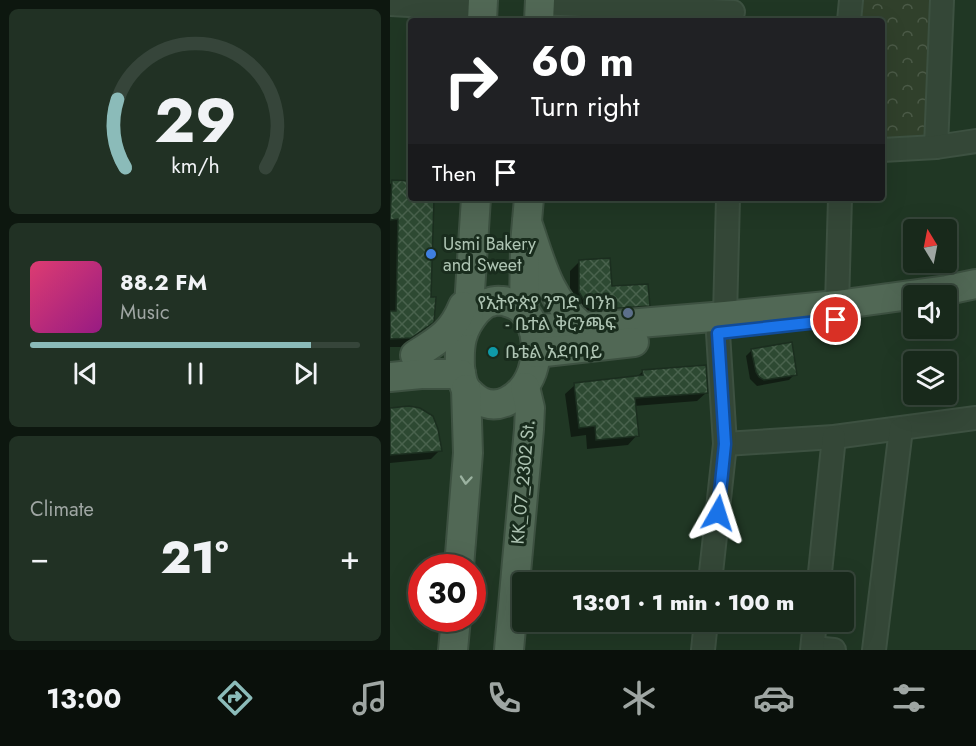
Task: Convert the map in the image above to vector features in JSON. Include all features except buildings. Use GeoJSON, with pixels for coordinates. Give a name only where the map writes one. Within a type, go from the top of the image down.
{"type":"FeatureCollection","features":[{"type":"Feature","properties":{"kind":"main road"},"geometry":{"type":"LineString","coordinates":[[460,554],[468,453],[462,336],[468,322],[476,201]]}},
{"type":"Feature","properties":{"kind":"main road"},"geometry":{"type":"LineString","coordinates":[[528,210],[541,265],[549,285],[570,316],[577,338]]}},
{"type":"Feature","properties":{"kind":"main road"},"geometry":{"type":"LineString","coordinates":[[528,210],[532,370],[528,397]]}},
{"type":"Feature","properties":{"kind":"main road"},"geometry":{"type":"LineString","coordinates":[[390,377],[454,326],[465,302],[471,275]]}},
{"type":"Feature","properties":{"kind":"main road"},"geometry":{"type":"LineString","coordinates":[[721,325],[976,284]]}},
{"type":"Feature","properties":{"kind":"main road"},"geometry":{"type":"LineString","coordinates":[[957,301],[976,298]]}},
{"type":"Feature","properties":{"kind":"main road"},"geometry":{"type":"LineString","coordinates":[[468,322],[489,302],[504,301],[517,306],[531,331]]}},
{"type":"Feature","properties":{"kind":"main road"},"geometry":{"type":"LineString","coordinates":[[531,331],[577,338],[721,325],[839,319],[903,310]]}},
{"type":"Feature","properties":{"kind":"main road"},"geometry":{"type":"LineString","coordinates":[[462,371],[480,403],[493,405],[528,397],[548,367],[577,338]]}},
{"type":"Feature","properties":{"kind":"main road"},"geometry":{"type":"LineString","coordinates":[[409,362],[462,371]]}},
{"type":"Feature","properties":{"kind":"main road"},"geometry":{"type":"LineString","coordinates":[[409,362],[458,404],[467,421]]}},
{"type":"Feature","properties":{"kind":"main road","name":"KK_07_2302 St."},"geometry":{"type":"LineString","coordinates":[[509,650],[528,397]]}},
{"type":"Feature","properties":{"kind":"main road"},"geometry":{"type":"LineString","coordinates":[[453,650],[455,632]]}},
{"type":"Feature","properties":{"kind":"street"},"geometry":{"type":"LineString","coordinates":[[849,18],[851,0]]}},
{"type":"Feature","properties":{"kind":"street"},"geometry":{"type":"LineString","coordinates":[[936,147],[942,0]]}},
{"type":"Feature","properties":{"kind":"street"},"geometry":{"type":"LineString","coordinates":[[390,4],[482,10]]}},
{"type":"Feature","properties":{"kind":"street"},"geometry":{"type":"LineString","coordinates":[[539,8],[734,11]]}},
{"type":"Feature","properties":{"kind":"street"},"geometry":{"type":"LineString","coordinates":[[885,150],[936,147],[976,141]]}},
{"type":"Feature","properties":{"kind":"street"},"geometry":{"type":"LineString","coordinates":[[711,572],[725,444],[721,325],[728,201]]}},
{"type":"Feature","properties":{"kind":"street"},"geometry":{"type":"LineString","coordinates":[[837,305],[840,201]]}},
{"type":"Feature","properties":{"kind":"street"},"geometry":{"type":"LineString","coordinates":[[725,444],[834,437],[976,418]]}},
{"type":"Feature","properties":{"kind":"street"},"geometry":{"type":"LineString","coordinates":[[874,650],[901,429]]}},
{"type":"Feature","properties":{"kind":"street"},"geometry":{"type":"LineString","coordinates":[[820,572],[834,437]]}},
{"type":"Feature","properties":{"kind":"street"},"geometry":{"type":"LineString","coordinates":[[703,650],[705,632]]}},
{"type":"Feature","properties":{"kind":"street"},"geometry":{"type":"LineString","coordinates":[[817,632],[820,649]]}},
{"type":"Feature","properties":{"kind":"green space"},"geometry":{"type":"Polygon","coordinates":[[[851,0],[942,0],[936,147],[885,150],[885,18],[849,18],[851,0]]]}},
{"type":"Feature","properties":{"kind":"place","name":"Usmi Bakery and Sweet"},"geometry":{"type":"Point","coordinates":[431,254]}},
{"type":"Feature","properties":{"kind":"place","name":"የኢትዮጵያ ንግድ ባንክ - ቤተል ቅርንጫፍ"},"geometry":{"type":"Point","coordinates":[628,313]}},
{"type":"Feature","properties":{"kind":"place","name":"ቤቴል አደባባይ"},"geometry":{"type":"Point","coordinates":[493,352]}},
{"type":"Feature","properties":{"kind":"route"},"geometry":{"type":"LineString","coordinates":[[718,513],[725,444],[718,333],[836,320]]}}]}
